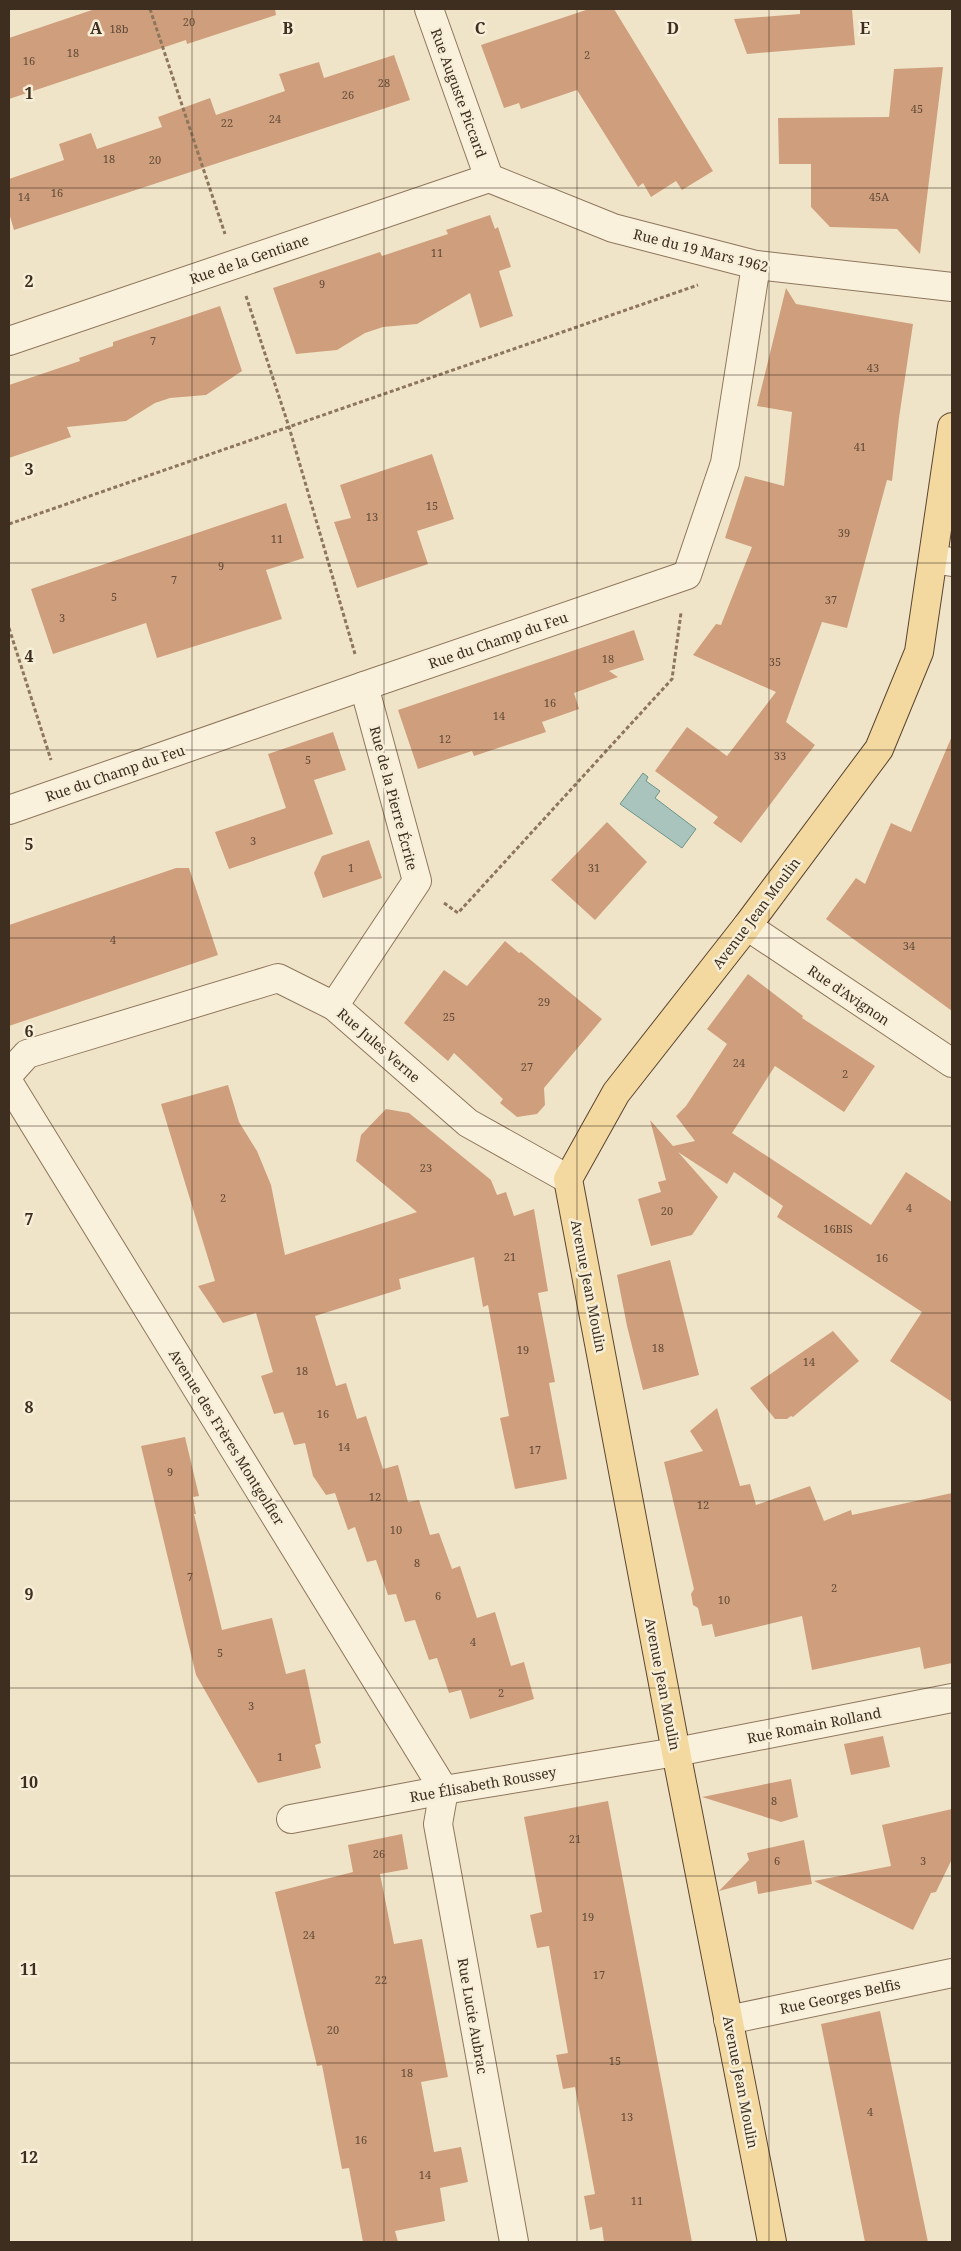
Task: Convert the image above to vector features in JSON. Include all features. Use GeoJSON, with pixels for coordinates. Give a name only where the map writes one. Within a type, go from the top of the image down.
{"type":"FeatureCollection","features":[{"type":"Feature","properties":{"kind":"main road","name":"Avenue Jean Moulin"},"geometry":{"type":"LineString","coordinates":[[772,2242],[676,1752],[568,1179],[616,1094],[746,926],[879,749],[919,652],[942,560],[952,427]]}},
{"type":"Feature","properties":{"kind":"street","name":"Rue Auguste Piccard"},"geometry":{"type":"LineString","coordinates":[[429,9],[489,178]]}},
{"type":"Feature","properties":{"kind":"street","name":"Rue de la Gentiane"},"geometry":{"type":"LineString","coordinates":[[9,341],[489,178]]}},
{"type":"Feature","properties":{"kind":"street","name":"Rue du 19 Mars 1962"},"geometry":{"type":"LineString","coordinates":[[489,178],[613,228],[756,266],[952,288]]}},
{"type":"Feature","properties":{"kind":"street"},"geometry":{"type":"LineString","coordinates":[[687,575],[725,463],[756,266]]}},
{"type":"Feature","properties":{"kind":"street","name":"Rue du Champ du Feu"},"geometry":{"type":"LineString","coordinates":[[9,810],[687,575]]}},
{"type":"Feature","properties":{"kind":"street","name":"Rue de la Pierre Écrite"},"geometry":{"type":"LineString","coordinates":[[334,1006],[417,881],[364,686]]}},
{"type":"Feature","properties":{"kind":"street","name":"Rue d'Avignon"},"geometry":{"type":"LineString","coordinates":[[746,926],[952,1063]]}},
{"type":"Feature","properties":{"kind":"street","name":"Rue Jules Verne"},"geometry":{"type":"LineString","coordinates":[[9,1074],[26,1054],[278,978],[334,1006],[468,1123],[568,1179]]}},
{"type":"Feature","properties":{"kind":"street","name":"Avenue des Frères Montgolfier"},"geometry":{"type":"LineString","coordinates":[[9,1083],[444,1790]]}},
{"type":"Feature","properties":{"kind":"street","name":"Rue Romain Rolland"},"geometry":{"type":"LineString","coordinates":[[676,1752],[952,1698]]}},
{"type":"Feature","properties":{"kind":"street","name":"Rue Élisabeth Roussey"},"geometry":{"type":"LineString","coordinates":[[291,1819],[444,1790],[676,1752]]}},
{"type":"Feature","properties":{"kind":"street","name":"Rue Lucie Aubrac"},"geometry":{"type":"LineString","coordinates":[[444,1790],[438,1824],[514,2242]]}},
{"type":"Feature","properties":{"kind":"street","name":"Rue Georges Belfis"},"geometry":{"type":"LineString","coordinates":[[728,2020],[952,1973]]}},
{"type":"Feature","properties":{"kind":"path"},"geometry":{"type":"LineString","coordinates":[[150,9],[289,427],[364,686]]}},
{"type":"Feature","properties":{"kind":"path"},"geometry":{"type":"LineString","coordinates":[[9,524],[700,285]]}},
{"type":"Feature","properties":{"kind":"path"},"geometry":{"type":"LineString","coordinates":[[417,881],[458,913],[672,678],[687,575]]}},
{"type":"Feature","properties":{"kind":"path"},"geometry":{"type":"LineString","coordinates":[[9,628],[61,792]]}},
{"type":"Feature","properties":{"kind":"water"},"geometry":{"type":"Polygon","coordinates":[[[643,773],[648,777],[646,781],[660,791],[655,798],[696,829],[682,848],[620,804],[643,773]]]}},
{"type":"Feature","properties":{"kind":"building"},"geometry":{"type":"Polygon","coordinates":[[[95,9],[275,9],[276,15],[187,44],[186,40],[9,99],[9,38],[95,9]]]}},
{"type":"Feature","properties":{"kind":"building"},"geometry":{"type":"Polygon","coordinates":[[[589,9],[614,9],[713,171],[682,190],[676,181],[651,197],[643,183],[638,187],[577,90],[521,109],[519,103],[504,108],[481,45],[589,9]]]}},
{"type":"Feature","properties":{"kind":"building"},"geometry":{"type":"Polygon","coordinates":[[[800,9],[852,9],[855,45],[747,54],[734,19],[800,14],[800,9]]]}},
{"type":"Feature","properties":{"kind":"building"},"geometry":{"type":"Polygon","coordinates":[[[394,55],[410,100],[14,230],[9,213],[9,179],[64,160],[59,144],[91,133],[97,149],[162,127],[158,117],[210,98],[216,115],[285,91],[279,74],[319,62],[324,78],[394,55]]]}},
{"type":"Feature","properties":{"kind":"building"},"geometry":{"type":"Polygon","coordinates":[[[943,67],[920,254],[897,229],[830,227],[811,207],[811,164],[779,164],[778,118],[889,117],[894,69],[943,67]]]}},
{"type":"Feature","properties":{"kind":"building"},"geometry":{"type":"Polygon","coordinates":[[[490,215],[495,229],[498,227],[511,267],[499,271],[513,316],[480,328],[470,293],[417,324],[383,327],[365,333],[337,350],[296,354],[273,288],[380,252],[382,256],[448,234],[446,230],[490,215]]]}},
{"type":"Feature","properties":{"kind":"building"},"geometry":{"type":"Polygon","coordinates":[[[786,288],[796,304],[913,324],[892,481],[887,480],[847,628],[822,622],[786,722],[815,745],[741,843],[713,823],[718,817],[655,771],[687,727],[727,756],[776,692],[693,655],[716,624],[721,625],[752,547],[725,538],[745,476],[784,486],[792,412],[757,406],[786,288]]]}},
{"type":"Feature","properties":{"kind":"building"},"geometry":{"type":"Polygon","coordinates":[[[220,306],[242,371],[206,395],[170,398],[155,403],[126,421],[67,427],[71,437],[9,458],[9,385],[80,361],[79,358],[113,346],[113,342],[220,306]]]}},
{"type":"Feature","properties":{"kind":"building"},"geometry":{"type":"Polygon","coordinates":[[[432,454],[454,519],[417,531],[428,564],[357,588],[334,522],[351,518],[340,485],[432,454]]]}},
{"type":"Feature","properties":{"kind":"building"},"geometry":{"type":"Polygon","coordinates":[[[286,503],[304,558],[266,570],[282,619],[157,658],[146,623],[53,654],[31,589],[286,503]]]}},
{"type":"Feature","properties":{"kind":"building"},"geometry":{"type":"Polygon","coordinates":[[[634,630],[644,660],[609,671],[618,677],[574,693],[579,709],[542,722],[546,732],[474,756],[472,751],[418,769],[398,710],[634,630]]]}},
{"type":"Feature","properties":{"kind":"building"},"geometry":{"type":"Polygon","coordinates":[[[333,732],[346,770],[314,780],[333,834],[229,869],[215,832],[286,808],[268,754],[333,732]]]}},
{"type":"Feature","properties":{"kind":"building"},"geometry":{"type":"Polygon","coordinates":[[[952,736],[952,1011],[826,919],[856,878],[865,884],[891,823],[911,832],[952,736]]]}},
{"type":"Feature","properties":{"kind":"building"},"geometry":{"type":"Polygon","coordinates":[[[607,822],[647,862],[595,920],[551,880],[607,822]]]}},
{"type":"Feature","properties":{"kind":"building"},"geometry":{"type":"Polygon","coordinates":[[[369,840],[382,878],[323,898],[314,873],[322,856],[369,840]]]}},
{"type":"Feature","properties":{"kind":"building"},"geometry":{"type":"Polygon","coordinates":[[[176,868],[189,868],[218,955],[9,1026],[9,925],[176,868]]]}},
{"type":"Feature","properties":{"kind":"building"},"geometry":{"type":"Polygon","coordinates":[[[505,941],[602,1019],[544,1088],[545,1105],[537,1114],[517,1117],[500,1103],[503,1099],[454,1053],[448,1061],[404,1023],[444,970],[467,986],[505,941]]]}},
{"type":"Feature","properties":{"kind":"building"},"geometry":{"type":"Polygon","coordinates":[[[748,974],[803,1016],[802,1018],[875,1066],[844,1112],[775,1066],[732,1133],[871,1225],[906,1172],[952,1202],[952,1402],[890,1361],[922,1312],[777,1217],[783,1206],[734,1172],[727,1184],[678,1152],[718,1197],[692,1235],[651,1246],[638,1199],[661,1192],[658,1182],[666,1180],[650,1120],[673,1146],[695,1141],[676,1116],[686,1106],[727,1044],[707,1029],[748,974]]]}},
{"type":"Feature","properties":{"kind":"building"},"geometry":{"type":"Polygon","coordinates":[[[228,1085],[239,1122],[257,1151],[271,1185],[285,1255],[417,1212],[356,1161],[361,1135],[386,1109],[409,1113],[491,1180],[497,1195],[506,1192],[514,1216],[534,1209],[548,1291],[538,1293],[555,1382],[549,1383],[567,1479],[515,1489],[500,1418],[509,1416],[488,1305],[483,1307],[474,1257],[399,1279],[401,1289],[315,1316],[336,1386],[346,1383],[357,1419],[366,1416],[383,1469],[398,1465],[408,1502],[419,1500],[430,1535],[439,1533],[452,1569],[460,1566],[477,1618],[495,1612],[511,1666],[524,1662],[534,1699],[470,1719],[461,1690],[449,1693],[437,1658],[429,1660],[415,1620],[405,1622],[396,1594],[388,1595],[376,1560],[367,1562],[355,1527],[348,1530],[335,1493],[326,1495],[313,1476],[305,1443],[294,1445],[283,1412],[274,1414],[261,1376],[273,1372],[256,1313],[223,1323],[198,1286],[215,1281],[161,1104],[228,1085]]]}},
{"type":"Feature","properties":{"kind":"building"},"geometry":{"type":"Polygon","coordinates":[[[670,1260],[699,1375],[643,1390],[617,1275],[670,1260]]]}},
{"type":"Feature","properties":{"kind":"building"},"geometry":{"type":"Polygon","coordinates":[[[833,1331],[859,1361],[793,1417],[775,1419],[750,1388],[833,1331]]]}},
{"type":"Feature","properties":{"kind":"building"},"geometry":{"type":"Polygon","coordinates":[[[717,1408],[740,1486],[750,1484],[756,1505],[810,1486],[824,1521],[851,1510],[852,1515],[952,1493],[952,1663],[924,1669],[920,1647],[812,1670],[802,1616],[715,1637],[712,1624],[702,1626],[698,1608],[693,1605],[691,1594],[694,1589],[664,1462],[703,1451],[690,1431],[717,1408]]]}},
{"type":"Feature","properties":{"kind":"building"},"geometry":{"type":"Polygon","coordinates":[[[185,1437],[199,1496],[193,1497],[196,1514],[194,1514],[222,1630],[272,1618],[286,1674],[305,1669],[321,1743],[315,1745],[321,1768],[258,1783],[196,1675],[141,1446],[185,1437]]]}},
{"type":"Feature","properties":{"kind":"building"},"geometry":{"type":"Polygon","coordinates":[[[883,1736],[890,1767],[851,1775],[844,1744],[883,1736]]]}},
{"type":"Feature","properties":{"kind":"building"},"geometry":{"type":"Polygon","coordinates":[[[791,1779],[798,1817],[781,1822],[702,1797],[791,1779]]]}},
{"type":"Feature","properties":{"kind":"building"},"geometry":{"type":"Polygon","coordinates":[[[608,1801],[692,2242],[604,2242],[602,2227],[590,2230],[584,2196],[595,2194],[575,2087],[563,2089],[556,2055],[568,2053],[549,1946],[537,1948],[530,1915],[542,1912],[524,1817],[608,1801]]]}},
{"type":"Feature","properties":{"kind":"building"},"geometry":{"type":"Polygon","coordinates":[[[952,1809],[952,1859],[936,1892],[931,1893],[913,1930],[814,1881],[891,1866],[882,1825],[952,1809]]]}},
{"type":"Feature","properties":{"kind":"building"},"geometry":{"type":"Polygon","coordinates":[[[402,1834],[408,1869],[380,1874],[394,1944],[422,1939],[448,2077],[421,2082],[434,2152],[461,2147],[468,2182],[440,2188],[445,2221],[395,2231],[398,2242],[363,2242],[349,2168],[342,2169],[322,2065],[317,2066],[275,1892],[353,1872],[348,1845],[402,1834]]]}},
{"type":"Feature","properties":{"kind":"building"},"geometry":{"type":"Polygon","coordinates":[[[804,1840],[812,1884],[758,1894],[756,1881],[719,1891],[749,1860],[747,1853],[804,1840]]]}},
{"type":"Feature","properties":{"kind":"building"},"geometry":{"type":"Polygon","coordinates":[[[880,2011],[928,2242],[865,2242],[821,2024],[880,2011]]]}}]}
